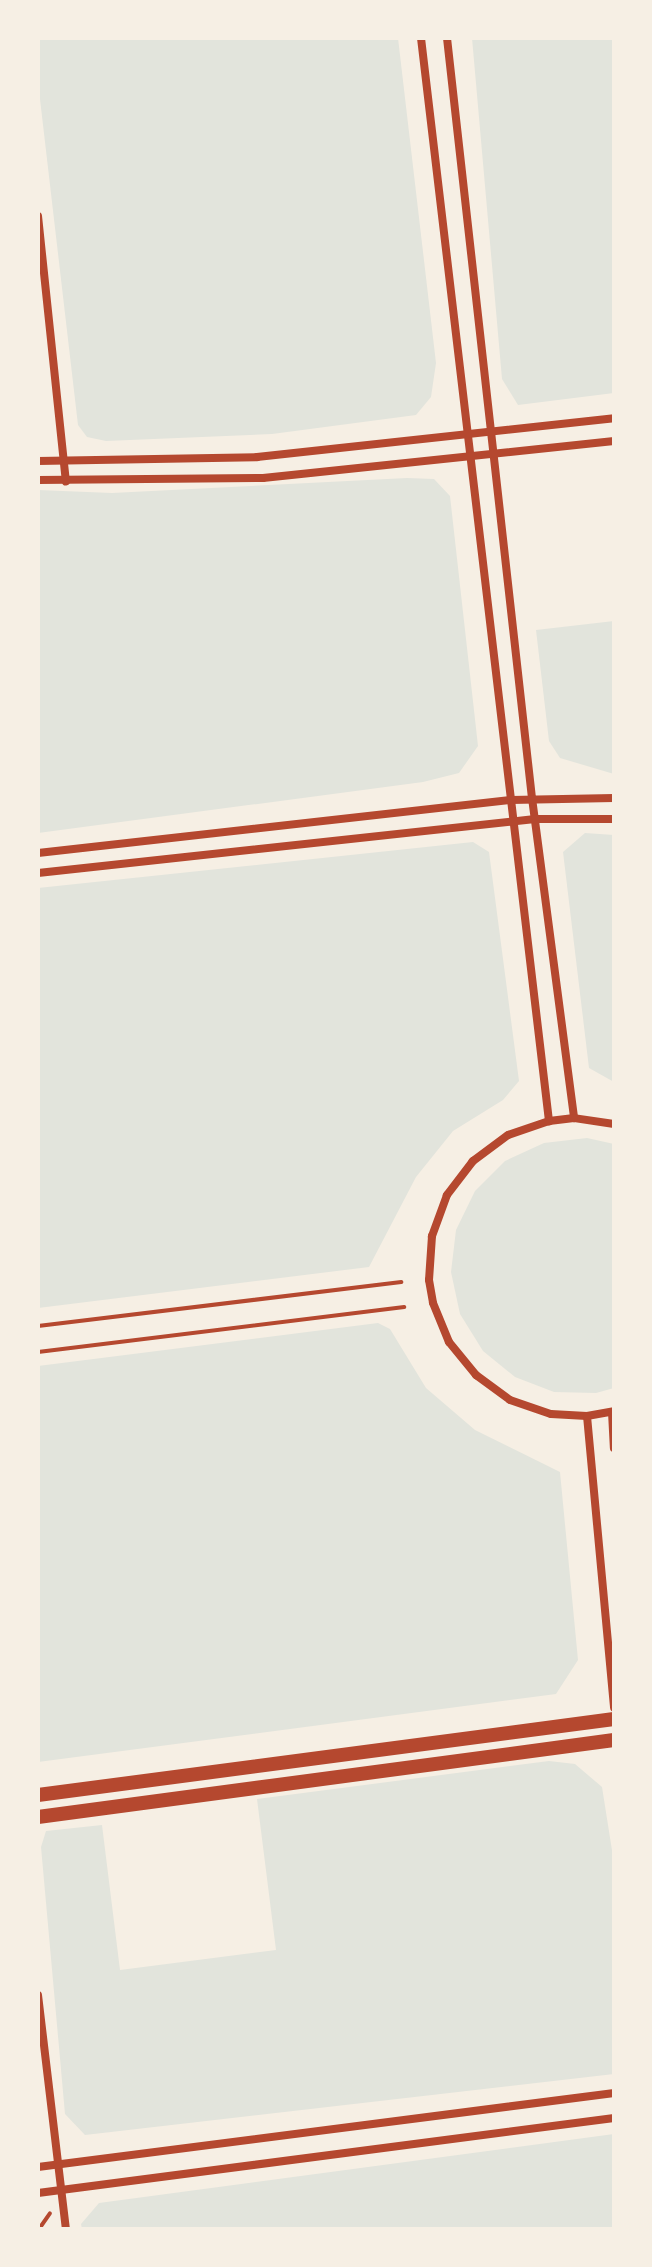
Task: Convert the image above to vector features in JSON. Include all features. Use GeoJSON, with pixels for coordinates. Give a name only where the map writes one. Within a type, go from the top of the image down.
{"type":"FeatureCollection","features":[{"type":"Feature","properties":{"kind":"street"},"geometry":{"type":"LineString","coordinates":[[421,38],[549,1121]]}},
{"type":"Feature","properties":{"kind":"street"},"geometry":{"type":"LineString","coordinates":[[447,38],[532,798],[574,1118]]}},
{"type":"Feature","properties":{"kind":"street"},"geometry":{"type":"LineString","coordinates":[[38,216],[66,482]]}},
{"type":"Feature","properties":{"kind":"street"},"geometry":{"type":"LineString","coordinates":[[38,461],[257,457],[614,418]]}},
{"type":"Feature","properties":{"kind":"street"},"geometry":{"type":"LineString","coordinates":[[38,480],[263,478],[614,441]]}},
{"type":"Feature","properties":{"kind":"street"},"geometry":{"type":"LineString","coordinates":[[38,853],[511,800],[614,798]]}},
{"type":"Feature","properties":{"kind":"street"},"geometry":{"type":"LineString","coordinates":[[38,873],[535,819],[614,819]]}},
{"type":"Feature","properties":{"kind":"street"},"geometry":{"type":"LineString","coordinates":[[614,1124],[574,1118],[549,1121],[508,1135],[473,1161],[447,1195],[432,1236],[429,1280],[433,1303],[449,1342],[476,1375],[510,1400],[551,1414],[587,1416],[613,1412],[614,1448]]}},
{"type":"Feature","properties":{"kind":"street"},"geometry":{"type":"LineString","coordinates":[[587,1416],[614,1708]]}},
{"type":"Feature","properties":{"kind":"street"},"geometry":{"type":"LineString","coordinates":[[38,1795],[614,1719]]}},
{"type":"Feature","properties":{"kind":"street"},"geometry":{"type":"LineString","coordinates":[[38,1817],[614,1740]]}},
{"type":"Feature","properties":{"kind":"street"},"geometry":{"type":"LineString","coordinates":[[38,1995],[66,2229]]}},
{"type":"Feature","properties":{"kind":"street"},"geometry":{"type":"LineString","coordinates":[[38,2167],[614,2093]]}},
{"type":"Feature","properties":{"kind":"street"},"geometry":{"type":"LineString","coordinates":[[38,2193],[614,2118]]}},
{"type":"Feature","properties":{"kind":"path"},"geometry":{"type":"LineString","coordinates":[[38,1326],[401,1282]]}},
{"type":"Feature","properties":{"kind":"path"},"geometry":{"type":"LineString","coordinates":[[38,1352],[404,1307]]}},
{"type":"Feature","properties":{"kind":"shaded area"},"geometry":{"type":"Polygon","coordinates":[[[38,38],[398,38],[436,363],[431,397],[416,415],[272,434],[106,441],[87,437],[78,425],[38,82],[38,38]]]}},
{"type":"Feature","properties":{"kind":"shaded area"},"geometry":{"type":"Polygon","coordinates":[[[472,38],[614,38],[614,393],[518,405],[502,379],[472,38]]]}},
{"type":"Feature","properties":{"kind":"shaded area"},"geometry":{"type":"Polygon","coordinates":[[[434,479],[450,496],[478,746],[459,773],[423,782],[38,833],[38,490],[112,493],[434,479]]]}},
{"type":"Feature","properties":{"kind":"shaded area"},"geometry":{"type":"Polygon","coordinates":[[[614,621],[614,774],[560,758],[549,741],[536,630],[614,621]]]}},
{"type":"Feature","properties":{"kind":"shaded area"},"geometry":{"type":"Polygon","coordinates":[[[585,833],[614,835],[614,1082],[589,1068],[563,852],[585,833]]]}},
{"type":"Feature","properties":{"kind":"shaded area"},"geometry":{"type":"Polygon","coordinates":[[[473,842],[489,852],[519,1081],[503,1100],[453,1131],[416,1177],[369,1267],[38,1308],[38,888],[473,842]]]}},
{"type":"Feature","properties":{"kind":"shaded area"},"geometry":{"type":"Polygon","coordinates":[[[587,1138],[614,1144],[614,1388],[596,1393],[554,1392],[515,1377],[483,1351],[460,1314],[451,1272],[456,1230],[475,1191],[505,1161],[544,1143],[587,1138]]]}},
{"type":"Feature","properties":{"kind":"shaded area"},"geometry":{"type":"Polygon","coordinates":[[[378,1323],[390,1329],[426,1388],[475,1430],[560,1472],[578,1660],[556,1694],[38,1762],[38,1366],[378,1323]]]}},
{"type":"Feature","properties":{"kind":"shaded area"},"geometry":{"type":"Polygon","coordinates":[[[549,1761],[575,1764],[602,1787],[614,1863],[614,2074],[85,2135],[65,2114],[41,1847],[46,1831],[102,1825],[120,1970],[276,1950],[257,1799],[549,1761]]]}},
{"type":"Feature","properties":{"kind":"shaded area"},"geometry":{"type":"Polygon","coordinates":[[[614,2134],[614,2229],[82,2229],[81,2224],[99,2203],[614,2134]]]}}]}
